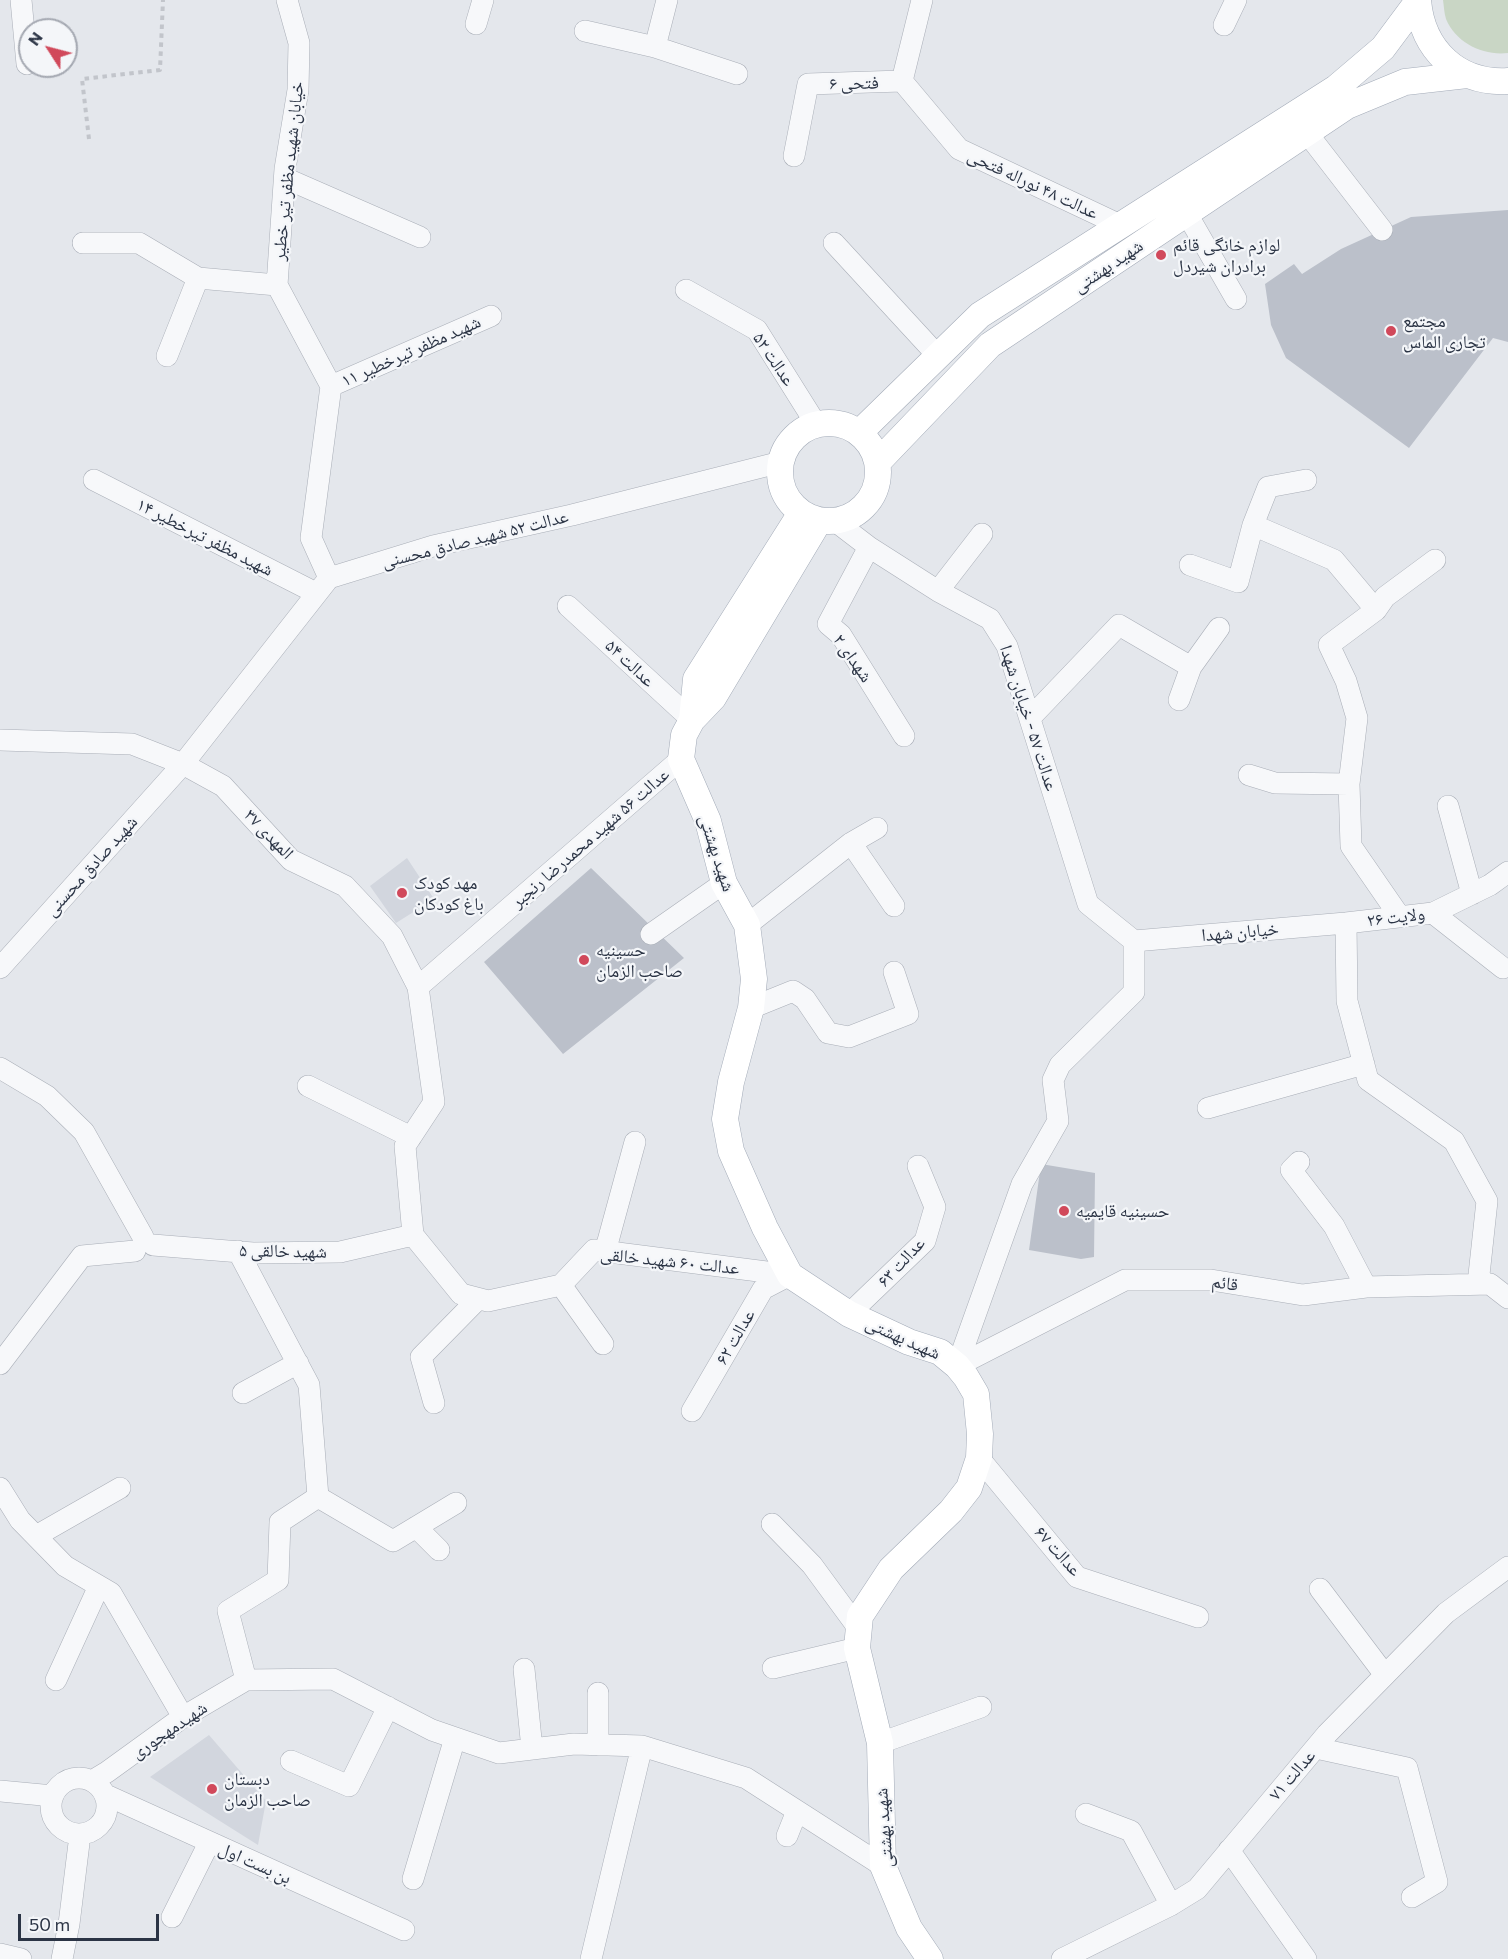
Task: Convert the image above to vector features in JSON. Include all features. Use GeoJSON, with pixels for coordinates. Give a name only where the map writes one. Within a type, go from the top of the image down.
{"type":"FeatureCollection","features":[{"type":"Feature","properties":{"kind":"main road"},"geometry":{"type":"LineString","coordinates":[[1418,1],[1421,21],[1428,39],[1444,60],[1467,75],[1492,82],[1508,81]]}},
{"type":"Feature","properties":{"kind":"main road","name":"شهید بهشتی"},"geometry":{"type":"LineString","coordinates":[[859,433],[980,315],[1336,88],[1383,48],[1418,1]]}},
{"type":"Feature","properties":{"kind":"main road","name":"شهید بهشتی"},"geometry":{"type":"LineString","coordinates":[[878,462],[990,345],[1347,106],[1405,82],[1467,75]]}},
{"type":"Feature","properties":{"kind":"main road"},"geometry":{"type":"LineString","coordinates":[[831,423],[846,426],[859,433],[871,446],[878,462],[878,478],[874,494],[864,507],[851,517],[818,518],[787,499],[780,481],[781,462],[785,449],[793,438],[816,424],[831,423]]}},
{"type":"Feature","properties":{"kind":"main road"},"geometry":{"type":"LineString","coordinates":[[681,759],[684,735],[692,720],[696,679],[818,518]]}},
{"type":"Feature","properties":{"kind":"main road","name":"شهید بهشتی"},"geometry":{"type":"LineString","coordinates":[[681,759],[708,821],[724,883],[747,925],[754,979],[751,1008],[731,1082],[725,1119],[731,1151],[749,1194],[790,1275],[849,1314],[909,1342],[940,1352],[957,1366],[976,1394],[980,1434],[979,1458],[969,1488],[951,1511],[891,1569],[860,1616],[858,1639],[857,1653],[880,1743],[883,1866],[909,1928],[930,1959]]}},
{"type":"Feature","properties":{"kind":"street"},"geometry":{"type":"LineString","coordinates":[[21,0],[23,18]]}},
{"type":"Feature","properties":{"kind":"street"},"geometry":{"type":"LineString","coordinates":[[476,24],[483,0]]}},
{"type":"Feature","properties":{"kind":"street"},"geometry":{"type":"LineString","coordinates":[[655,47],[667,0]]}},
{"type":"Feature","properties":{"kind":"street"},"geometry":{"type":"LineString","coordinates":[[902,81],[922,0]]}},
{"type":"Feature","properties":{"kind":"street"},"geometry":{"type":"LineString","coordinates":[[1224,25],[1236,0]]}},
{"type":"Feature","properties":{"kind":"street","name":"خیابان شهید مظفر تیر خطیر"},"geometry":{"type":"LineString","coordinates":[[289,2],[299,44],[298,90],[285,178],[277,285],[331,386]]}},
{"type":"Feature","properties":{"kind":"street"},"geometry":{"type":"LineString","coordinates":[[585,31],[655,47],[737,74]]}},
{"type":"Feature","properties":{"kind":"street","name":"فتحی ۶"},"geometry":{"type":"LineString","coordinates":[[794,156],[808,84],[902,81]]}},
{"type":"Feature","properties":{"kind":"street","name":"عدالت ۴۸ نوراله فتحی"},"geometry":{"type":"LineString","coordinates":[[902,81],[959,149],[1122,226]]}},
{"type":"Feature","properties":{"kind":"street"},"geometry":{"type":"LineString","coordinates":[[1307,133],[1382,230]]}},
{"type":"Feature","properties":{"kind":"street"},"geometry":{"type":"LineString","coordinates":[[285,178],[420,237]]}},
{"type":"Feature","properties":{"kind":"street"},"geometry":{"type":"LineString","coordinates":[[1187,214],[1236,299]]}},
{"type":"Feature","properties":{"kind":"street"},"geometry":{"type":"LineString","coordinates":[[83,243],[139,243],[198,278],[277,285]]}},
{"type":"Feature","properties":{"kind":"street"},"geometry":{"type":"LineString","coordinates":[[834,243],[938,356]]}},
{"type":"Feature","properties":{"kind":"street"},"geometry":{"type":"LineString","coordinates":[[167,356],[198,278]]}},
{"type":"Feature","properties":{"kind":"street","name":"عدالت ۵۲"},"geometry":{"type":"LineString","coordinates":[[686,290],[757,330],[816,424]]}},
{"type":"Feature","properties":{"kind":"street","name":"شهید مظفر تیرخطیر ۱۱"},"geometry":{"type":"LineString","coordinates":[[331,386],[491,316]]}},
{"type":"Feature","properties":{"kind":"street"},"geometry":{"type":"LineString","coordinates":[[183,764],[322,586],[312,538],[331,386]]}},
{"type":"Feature","properties":{"kind":"street","name":"عدالت ۵۲ شهید صادق محسنی"},"geometry":{"type":"LineString","coordinates":[[322,586],[433,546],[572,515],[781,462]]}},
{"type":"Feature","properties":{"kind":"street","name":"شهید مظفر تیرخطیر ۱۴"},"geometry":{"type":"LineString","coordinates":[[94,480],[322,586]]}},
{"type":"Feature","properties":{"kind":"street"},"geometry":{"type":"LineString","coordinates":[[1190,565],[1238,582],[1253,525],[1268,487],[1306,480]]}},
{"type":"Feature","properties":{"kind":"street","name":"عدالت ۵۷ - خیابان شهدا"},"geometry":{"type":"LineString","coordinates":[[818,518],[938,591],[990,619],[1007,646],[1088,904],[1134,941]]}},
{"type":"Feature","properties":{"kind":"street"},"geometry":{"type":"LineString","coordinates":[[1253,525],[1334,560],[1376,610]]}},
{"type":"Feature","properties":{"kind":"street"},"geometry":{"type":"LineString","coordinates":[[938,591],[982,534]]}},
{"type":"Feature","properties":{"kind":"street","name":"شهدای ۲"},"geometry":{"type":"LineString","coordinates":[[869,547],[828,624],[841,635],[904,736]]}},
{"type":"Feature","properties":{"kind":"street"},"geometry":{"type":"LineString","coordinates":[[1401,917],[1351,846],[1348,784],[1357,718],[1346,681],[1329,645],[1376,610],[1385,597],[1435,560]]}},
{"type":"Feature","properties":{"kind":"street","name":"عدالت ۵۴"},"geometry":{"type":"LineString","coordinates":[[568,606],[692,720]]}},
{"type":"Feature","properties":{"kind":"street"},"geometry":{"type":"LineString","coordinates":[[1030,718],[1119,625],[1191,668]]}},
{"type":"Feature","properties":{"kind":"street"},"geometry":{"type":"LineString","coordinates":[[1179,700],[1191,668],[1219,628]]}},
{"type":"Feature","properties":{"kind":"street","name":"المهدی ۳۷"},"geometry":{"type":"LineString","coordinates":[[0,740],[132,744],[183,764],[223,786],[291,860],[345,886],[392,936],[418,987],[434,1102],[411,1137]]}},
{"type":"Feature","properties":{"kind":"street","name":"عدالت ۵۶ شهید محمدرضا رنجبر"},"geometry":{"type":"LineString","coordinates":[[418,987],[681,759]]}},
{"type":"Feature","properties":{"kind":"street","name":"شهید صادق محسنی"},"geometry":{"type":"LineString","coordinates":[[0,968],[183,764]]}},
{"type":"Feature","properties":{"kind":"street"},"geometry":{"type":"LineString","coordinates":[[1249,775],[1275,783],[1348,784]]}},
{"type":"Feature","properties":{"kind":"street"},"geometry":{"type":"LineString","coordinates":[[1448,806],[1472,894]]}},
{"type":"Feature","properties":{"kind":"street"},"geometry":{"type":"LineString","coordinates":[[747,925],[851,843],[877,828]]}},
{"type":"Feature","properties":{"kind":"street"},"geometry":{"type":"LineString","coordinates":[[851,843],[894,906]]}},
{"type":"Feature","properties":{"kind":"street","name":"ولایت ۲۶"},"geometry":{"type":"LineString","coordinates":[[1346,923],[1433,913],[1490,885],[1508,872]]}},
{"type":"Feature","properties":{"kind":"street"},"geometry":{"type":"LineString","coordinates":[[651,934],[724,883]]}},
{"type":"Feature","properties":{"kind":"street"},"geometry":{"type":"LineString","coordinates":[[1433,913],[1503,968]]}},
{"type":"Feature","properties":{"kind":"street"},"geometry":{"type":"LineString","coordinates":[[1346,923],[1347,1001],[1368,1080],[1454,1141],[1487,1201],[1478,1284]]}},
{"type":"Feature","properties":{"kind":"street","name":"خیابان شهدا"},"geometry":{"type":"LineString","coordinates":[[1134,941],[1346,923]]}},
{"type":"Feature","properties":{"kind":"street"},"geometry":{"type":"LineString","coordinates":[[957,1366],[1022,1184],[1058,1121],[1053,1080],[1060,1065],[1134,992],[1134,941]]}},
{"type":"Feature","properties":{"kind":"street"},"geometry":{"type":"LineString","coordinates":[[751,1008],[793,991],[805,999],[828,1033],[849,1037],[908,1014],[894,972]]}},
{"type":"Feature","properties":{"kind":"street"},"geometry":{"type":"LineString","coordinates":[[1208,1108],[1364,1064]]}},
{"type":"Feature","properties":{"kind":"street"},"geometry":{"type":"LineString","coordinates":[[0,1068],[47,1096],[84,1132],[144,1244]]}},
{"type":"Feature","properties":{"kind":"street"},"geometry":{"type":"LineString","coordinates":[[308,1086],[411,1137],[405,1146],[413,1235],[460,1294],[488,1301],[561,1285],[603,1344]]}},
{"type":"Feature","properties":{"kind":"street"},"geometry":{"type":"LineString","coordinates":[[605,1252],[635,1142]]}},
{"type":"Feature","properties":{"kind":"street"},"geometry":{"type":"LineString","coordinates":[[1299,1162],[1291,1170],[1334,1226],[1366,1287]]}},
{"type":"Feature","properties":{"kind":"street","name":"عدالت ۶۳"},"geometry":{"type":"LineString","coordinates":[[849,1314],[926,1241],[935,1207],[918,1166]]}},
{"type":"Feature","properties":{"kind":"street","name":"شهید خالقی ۵"},"geometry":{"type":"LineString","coordinates":[[0,1364],[81,1256],[144,1244],[253,1252],[340,1252],[413,1235]]}},
{"type":"Feature","properties":{"kind":"street","name":"عدالت ۶۰ شهید خالقی"},"geometry":{"type":"LineString","coordinates":[[561,1285],[594,1250],[790,1275]]}},
{"type":"Feature","properties":{"kind":"street"},"geometry":{"type":"LineString","coordinates":[[238,1251],[309,1384],[318,1497]]}},
{"type":"Feature","properties":{"kind":"street","name":"عدالت ۶۲"},"geometry":{"type":"LineString","coordinates":[[692,1411],[763,1289],[790,1275]]}},
{"type":"Feature","properties":{"kind":"street","name":"قائم"},"geometry":{"type":"LineString","coordinates":[[957,1366],[1125,1280],[1211,1280],[1303,1295],[1366,1287],[1490,1284],[1508,1298]]}},
{"type":"Feature","properties":{"kind":"street"},"geometry":{"type":"LineString","coordinates":[[434,1403],[421,1357],[478,1299]]}},
{"type":"Feature","properties":{"kind":"street"},"geometry":{"type":"LineString","coordinates":[[243,1393],[297,1363]]}},
{"type":"Feature","properties":{"kind":"street","name":"عدالت ۶۷"},"geometry":{"type":"LineString","coordinates":[[979,1458],[1077,1577],[1197,1617]]}},
{"type":"Feature","properties":{"kind":"street"},"geometry":{"type":"LineString","coordinates":[[0,1488],[20,1520],[65,1566],[111,1593],[183,1717]]}},
{"type":"Feature","properties":{"kind":"street"},"geometry":{"type":"LineString","coordinates":[[36,1536],[120,1488]]}},
{"type":"Feature","properties":{"kind":"street"},"geometry":{"type":"LineString","coordinates":[[318,1497],[393,1541],[456,1503]]}},
{"type":"Feature","properties":{"kind":"street"},"geometry":{"type":"LineString","coordinates":[[318,1497],[280,1522],[279,1580],[228,1611],[246,1680],[333,1679],[432,1730],[499,1753],[574,1744],[642,1746],[746,1778],[883,1866]]}},
{"type":"Feature","properties":{"kind":"street"},"geometry":{"type":"LineString","coordinates":[[772,1524],[812,1565],[858,1639],[773,1668]]}},
{"type":"Feature","properties":{"kind":"street"},"geometry":{"type":"LineString","coordinates":[[416,1527],[439,1550]]}},
{"type":"Feature","properties":{"kind":"street","name":"عدالت ۷۱"},"geometry":{"type":"LineString","coordinates":[[1062,1959],[1171,1905],[1197,1889],[1316,1748],[1385,1675],[1446,1613],[1508,1567]]}},
{"type":"Feature","properties":{"kind":"street"},"geometry":{"type":"LineString","coordinates":[[56,1680],[99,1586]]}},
{"type":"Feature","properties":{"kind":"street"},"geometry":{"type":"LineString","coordinates":[[1320,1589],[1385,1675]]}},
{"type":"Feature","properties":{"kind":"street"},"geometry":{"type":"LineString","coordinates":[[524,1669],[532,1749]]}},
{"type":"Feature","properties":{"kind":"street","name":"شهیدمهجوری"},"geometry":{"type":"LineString","coordinates":[[99,1788],[107,1773],[183,1717],[246,1680]]}},
{"type":"Feature","properties":{"kind":"street"},"geometry":{"type":"LineString","coordinates":[[598,1693],[598,1745]]}},
{"type":"Feature","properties":{"kind":"street"},"geometry":{"type":"LineString","coordinates":[[291,1761],[349,1786],[388,1707]]}},
{"type":"Feature","properties":{"kind":"street"},"geometry":{"type":"LineString","coordinates":[[880,1743],[981,1707]]}},
{"type":"Feature","properties":{"kind":"street"},"geometry":{"type":"LineString","coordinates":[[413,1880],[454,1738]]}},
{"type":"Feature","properties":{"kind":"street"},"geometry":{"type":"LineString","coordinates":[[591,1959],[642,1746]]}},
{"type":"Feature","properties":{"kind":"street"},"geometry":{"type":"LineString","coordinates":[[1316,1748],[1407,1768],[1437,1882],[1412,1897]]}},
{"type":"Feature","properties":{"kind":"street"},"geometry":{"type":"LineString","coordinates":[[81,1778],[99,1788],[108,1806],[106,1817],[100,1827],[91,1833],[80,1835],[69,1833],[59,1827],[53,1818],[51,1807],[53,1796],[59,1786],[69,1780],[81,1778]]}},
{"type":"Feature","properties":{"kind":"street","name":"بن بست اول"},"geometry":{"type":"LineString","coordinates":[[99,1788],[209,1843],[404,1930]]}},
{"type":"Feature","properties":{"kind":"street"},"geometry":{"type":"LineString","coordinates":[[0,1791],[53,1796]]}},
{"type":"Feature","properties":{"kind":"street"},"geometry":{"type":"LineString","coordinates":[[787,1836],[797,1811]]}},
{"type":"Feature","properties":{"kind":"street"},"geometry":{"type":"LineString","coordinates":[[1086,1814],[1131,1831],[1171,1905]]}},
{"type":"Feature","properties":{"kind":"street"},"geometry":{"type":"LineString","coordinates":[[62,1959],[69,1924],[80,1835]]}},
{"type":"Feature","properties":{"kind":"street"},"geometry":{"type":"LineString","coordinates":[[172,1917],[209,1843]]}},
{"type":"Feature","properties":{"kind":"street"},"geometry":{"type":"LineString","coordinates":[[1228,1850],[1306,1959]]}},
{"type":"Feature","properties":{"kind":"street"},"geometry":{"type":"LineString","coordinates":[[0,1954],[21,1959]]}},
{"type":"Feature","properties":{"kind":"path"},"geometry":{"type":"LineString","coordinates":[[89,139],[82,79],[160,70],[163,0]]}},
{"type":"Feature","properties":{"kind":"shaded area","name":"مهد کودک باغ کودکان"},"geometry":{"type":"Polygon","coordinates":[[[407,858],[434,899],[396,923],[370,886],[407,858]]]}},
{"type":"Feature","properties":{"kind":"shaded area","name":"دبستان صاحب الزمان"},"geometry":{"type":"Polygon","coordinates":[[[209,1735],[266,1801],[258,1845],[150,1777],[209,1735]]]}},
{"type":"Feature","properties":{"kind":"green space"},"geometry":{"type":"Polygon","coordinates":[[[1443,0],[1508,0],[1508,53],[1480,50],[1463,41],[1456,35],[1446,19],[1443,0]]]}},
{"type":"Feature","properties":{"kind":"building","name":"مجتمع تجاری الماس"},"geometry":{"type":"Polygon","coordinates":[[[1508,210],[1508,342],[1493,338],[1409,448],[1286,358],[1271,325],[1265,284],[1294,264],[1302,274],[1341,249],[1411,217],[1508,210]]]}},
{"type":"Feature","properties":{"kind":"building","name":"حسینیه صاحب الزمان"},"geometry":{"type":"Polygon","coordinates":[[[591,868],[684,958],[563,1054],[484,962],[591,868]]]}},
{"type":"Feature","properties":{"kind":"building","name":"حسینیه قایمیه"},"geometry":{"type":"Polygon","coordinates":[[[1041,1164],[1095,1173],[1094,1257],[1081,1259],[1029,1250],[1041,1164]]]}},
{"type":"Feature","properties":{"kind":"place","name":"لوازم خانگی قائم برادران شیردل"},"geometry":{"type":"Point","coordinates":[1161,255]}},
{"type":"Feature","properties":{"kind":"place","name":"مجتمع تجاری الماس"},"geometry":{"type":"Point","coordinates":[1391,331]}},
{"type":"Feature","properties":{"kind":"place","name":"مهد کودک باغ کودکان"},"geometry":{"type":"Point","coordinates":[402,893]}},
{"type":"Feature","properties":{"kind":"place","name":"حسینیه صاحب الزمان"},"geometry":{"type":"Point","coordinates":[584,960]}},
{"type":"Feature","properties":{"kind":"place","name":"حسینیه قایمیه"},"geometry":{"type":"Point","coordinates":[1064,1211]}},
{"type":"Feature","properties":{"kind":"place","name":"دبستان صاحب الزمان"},"geometry":{"type":"Point","coordinates":[212,1789]}}]}
